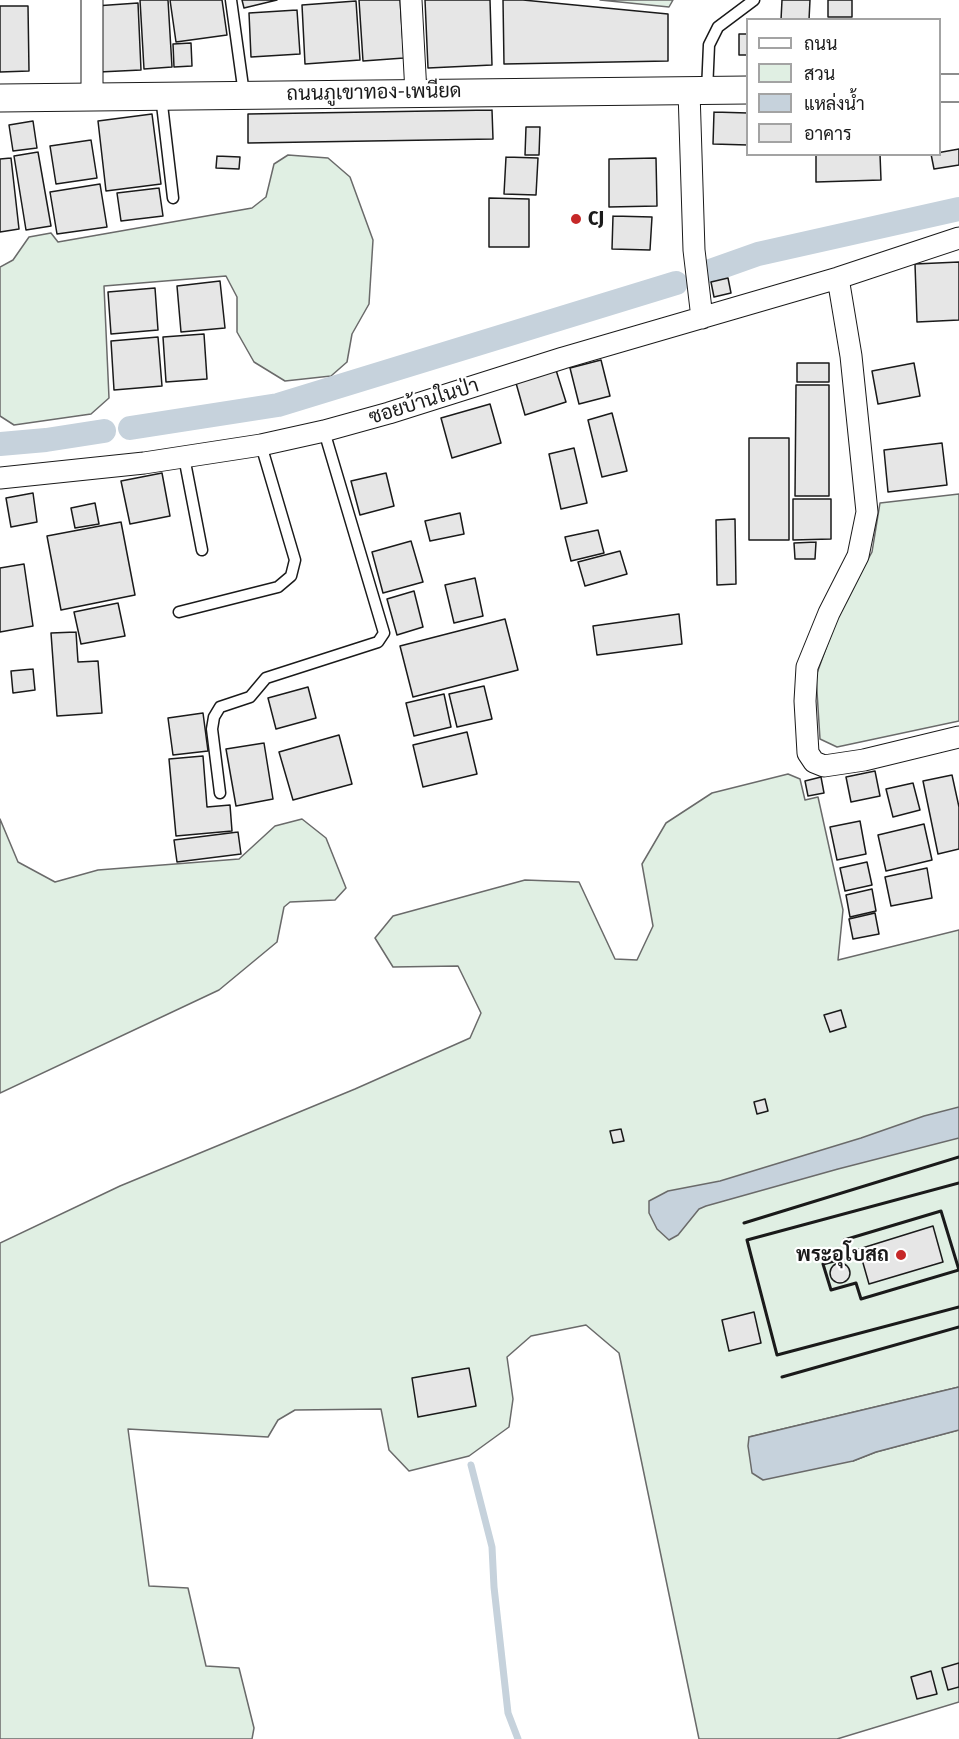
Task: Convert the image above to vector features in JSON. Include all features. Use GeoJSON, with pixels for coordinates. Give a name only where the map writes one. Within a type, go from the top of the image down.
{"type":"FeatureCollection","features":[{"type":"Feature","properties":{"kind":"street"},"geometry":{"type":"LineString","coordinates":[[92,0],[92,97]]}},
{"type":"Feature","properties":{"kind":"street"},"geometry":{"type":"LineString","coordinates":[[411,0],[416,93]]}},
{"type":"Feature","properties":{"kind":"street"},"geometry":{"type":"LineString","coordinates":[[941,88],[959,88]]}},
{"type":"Feature","properties":{"kind":"street","name":"ถนนภูเขาทอง-เพนียด"},"geometry":{"type":"LineString","coordinates":[[0,98],[746,90]]}},
{"type":"Feature","properties":{"kind":"street"},"geometry":{"type":"LineString","coordinates":[[698,91],[693,250],[702,318]]}},
{"type":"Feature","properties":{"kind":"street","name":"ซอยบ้านในป่า"},"geometry":{"type":"LineString","coordinates":[[0,478],[144,463],[261,445],[324,431],[389,414],[563,358],[837,278],[959,238]]}},
{"type":"Feature","properties":{"kind":"street"},"geometry":{"type":"LineString","coordinates":[[837,278],[851,356],[867,512],[858,556],[829,613],[807,667],[804,701],[808,753],[814,762],[824,766],[864,760],[959,737]]}},
{"type":"Feature","properties":{"kind":"lane"},"geometry":{"type":"LineString","coordinates":[[231,0],[244,95]]}},
{"type":"Feature","properties":{"kind":"lane"},"geometry":{"type":"LineString","coordinates":[[698,91],[709,45],[718,27],[754,0]]}},
{"type":"Feature","properties":{"kind":"lane"},"geometry":{"type":"LineString","coordinates":[[161,96],[173,198]]}},
{"type":"Feature","properties":{"kind":"lane"},"geometry":{"type":"LineString","coordinates":[[220,793],[212,729],[214,717],[220,707],[250,697],[266,678],[378,642],[384,633],[324,431]]}},
{"type":"Feature","properties":{"kind":"lane"},"geometry":{"type":"LineString","coordinates":[[179,612],[278,587],[291,576],[295,560],[261,445]]}},
{"type":"Feature","properties":{"kind":"lane"},"geometry":{"type":"LineString","coordinates":[[184,457],[202,550]]}},
{"type":"Feature","properties":{"kind":"green space"},"geometry":{"type":"Polygon","coordinates":[[[600,0],[673,0],[669,7],[600,0]]]}},
{"type":"Feature","properties":{"kind":"green space"},"geometry":{"type":"Polygon","coordinates":[[[288,155],[328,158],[350,177],[373,240],[369,304],[352,334],[347,362],[331,376],[285,381],[254,362],[237,332],[237,297],[226,276],[104,286],[109,398],[91,414],[14,425],[0,416],[0,267],[13,260],[29,237],[51,233],[58,242],[252,208],[266,197],[274,164],[288,155]]]}},
{"type":"Feature","properties":{"kind":"green space"},"geometry":{"type":"Polygon","coordinates":[[[959,494],[959,721],[837,747],[820,739],[816,676],[839,612],[872,552],[880,503],[959,494]]]}},
{"type":"Feature","properties":{"kind":"green space"},"geometry":{"type":"Polygon","coordinates":[[[788,774],[800,779],[805,800],[818,797],[843,910],[838,960],[959,930],[959,1387],[749,1437],[853,1461],[876,1452],[959,1430],[959,1702],[837,1739],[699,1739],[619,1353],[586,1325],[531,1336],[507,1357],[513,1399],[509,1427],[469,1456],[409,1471],[389,1450],[381,1409],[295,1410],[278,1420],[268,1437],[128,1429],[149,1586],[188,1588],[206,1666],[239,1668],[254,1728],[252,1739],[0,1739],[0,1243],[120,1186],[355,1089],[470,1038],[481,1013],[458,966],[393,967],[375,938],[393,916],[525,880],[579,882],[615,959],[637,960],[653,926],[642,864],[666,823],[712,793],[788,774]]]}},
{"type":"Feature","properties":{"kind":"green space"},"geometry":{"type":"Polygon","coordinates":[[[0,819],[18,862],[55,882],[98,870],[239,859],[275,826],[302,819],[326,838],[346,888],[335,900],[290,902],[284,907],[277,942],[219,990],[0,1093],[0,819]]]}},
{"type":"Feature","properties":{"kind":"water"},"geometry":{"type":"Polygon","coordinates":[[[959,1107],[959,1138],[706,1206],[699,1209],[678,1235],[669,1240],[657,1229],[649,1213],[649,1201],[668,1191],[720,1181],[959,1107]]]}},
{"type":"Feature","properties":{"kind":"water"},"geometry":{"type":"Polygon","coordinates":[[[959,1387],[959,1430],[876,1452],[853,1461],[763,1480],[752,1473],[749,1437],[959,1387]]]}},
{"type":"Feature","properties":{"kind":"building"},"geometry":{"type":"Polygon","coordinates":[[[140,0],[168,0],[172,67],[144,69],[140,0]]]}},
{"type":"Feature","properties":{"kind":"building"},"geometry":{"type":"Polygon","coordinates":[[[170,0],[222,0],[227,35],[176,42],[170,0]]]}},
{"type":"Feature","properties":{"kind":"building"},"geometry":{"type":"Polygon","coordinates":[[[242,0],[277,0],[244,8],[242,0]]]}},
{"type":"Feature","properties":{"kind":"building"},"geometry":{"type":"Polygon","coordinates":[[[359,0],[400,0],[404,58],[363,61],[359,0]]]}},
{"type":"Feature","properties":{"kind":"building"},"geometry":{"type":"Polygon","coordinates":[[[425,0],[490,0],[492,65],[428,68],[425,0]]]}},
{"type":"Feature","properties":{"kind":"building"},"geometry":{"type":"Polygon","coordinates":[[[503,0],[668,14],[668,61],[504,64],[503,0]]]}},
{"type":"Feature","properties":{"kind":"building"},"geometry":{"type":"Polygon","coordinates":[[[782,0],[810,0],[809,18],[781,18],[782,0]]]}},
{"type":"Feature","properties":{"kind":"building"},"geometry":{"type":"Polygon","coordinates":[[[828,0],[852,0],[852,17],[828,17],[828,0]]]}},
{"type":"Feature","properties":{"kind":"building"},"geometry":{"type":"Polygon","coordinates":[[[356,1],[360,60],[305,64],[302,5],[356,1]]]}},
{"type":"Feature","properties":{"kind":"building"},"geometry":{"type":"Polygon","coordinates":[[[138,3],[141,70],[99,72],[95,6],[138,3]]]}},
{"type":"Feature","properties":{"kind":"building"},"geometry":{"type":"Polygon","coordinates":[[[0,6],[28,6],[29,71],[0,72],[0,6]]]}},
{"type":"Feature","properties":{"kind":"building"},"geometry":{"type":"Polygon","coordinates":[[[297,10],[300,54],[251,57],[249,13],[297,10]]]}},
{"type":"Feature","properties":{"kind":"building"},"geometry":{"type":"Polygon","coordinates":[[[739,34],[746,34],[746,55],[739,55],[739,34]]]}},
{"type":"Feature","properties":{"kind":"building"},"geometry":{"type":"Polygon","coordinates":[[[191,43],[192,66],[174,67],[173,44],[191,43]]]}},
{"type":"Feature","properties":{"kind":"building"},"geometry":{"type":"Polygon","coordinates":[[[492,110],[493,139],[248,143],[248,114],[492,110]]]}},
{"type":"Feature","properties":{"kind":"building"},"geometry":{"type":"Polygon","coordinates":[[[714,112],[746,113],[746,145],[713,144],[714,112]]]}},
{"type":"Feature","properties":{"kind":"building"},"geometry":{"type":"Polygon","coordinates":[[[152,114],[161,184],[106,191],[98,121],[152,114]]]}},
{"type":"Feature","properties":{"kind":"building"},"geometry":{"type":"Polygon","coordinates":[[[33,121],[37,148],[13,151],[9,125],[33,121]]]}},
{"type":"Feature","properties":{"kind":"building"},"geometry":{"type":"Polygon","coordinates":[[[526,127],[540,127],[539,155],[525,155],[526,127]]]}},
{"type":"Feature","properties":{"kind":"building"},"geometry":{"type":"Polygon","coordinates":[[[91,140],[97,178],[56,184],[50,146],[91,140]]]}},
{"type":"Feature","properties":{"kind":"building"},"geometry":{"type":"Polygon","coordinates":[[[959,149],[959,165],[934,169],[931,156],[941,156],[941,152],[959,149]]]}},
{"type":"Feature","properties":{"kind":"building"},"geometry":{"type":"Polygon","coordinates":[[[38,152],[51,226],[26,230],[14,156],[38,152]]]}},
{"type":"Feature","properties":{"kind":"building"},"geometry":{"type":"Polygon","coordinates":[[[217,156],[240,157],[239,169],[216,168],[217,156]]]}},
{"type":"Feature","properties":{"kind":"building"},"geometry":{"type":"Polygon","coordinates":[[[816,156],[880,156],[881,180],[816,182],[816,156]]]}},
{"type":"Feature","properties":{"kind":"building"},"geometry":{"type":"Polygon","coordinates":[[[506,157],[538,158],[536,195],[504,194],[506,157]]]}},
{"type":"Feature","properties":{"kind":"building"},"geometry":{"type":"Polygon","coordinates":[[[11,158],[19,229],[0,232],[0,159],[11,158]]]}},
{"type":"Feature","properties":{"kind":"building"},"geometry":{"type":"Polygon","coordinates":[[[656,158],[657,206],[609,207],[609,159],[656,158]]]}},
{"type":"Feature","properties":{"kind":"building"},"geometry":{"type":"Polygon","coordinates":[[[100,184],[107,227],[57,234],[50,192],[100,184]]]}},
{"type":"Feature","properties":{"kind":"building"},"geometry":{"type":"Polygon","coordinates":[[[159,188],[163,216],[121,221],[117,193],[159,188]]]}},
{"type":"Feature","properties":{"kind":"building"},"geometry":{"type":"Polygon","coordinates":[[[489,198],[529,199],[529,247],[489,247],[489,198]]]}},
{"type":"Feature","properties":{"kind":"building"},"geometry":{"type":"Polygon","coordinates":[[[613,216],[652,217],[650,250],[612,249],[613,216]]]}},
{"type":"Feature","properties":{"kind":"building"},"geometry":{"type":"Polygon","coordinates":[[[959,262],[959,320],[917,322],[915,264],[959,262]]]}},
{"type":"Feature","properties":{"kind":"building"},"geometry":{"type":"Polygon","coordinates":[[[728,278],[731,293],[714,297],[711,282],[728,278]]]}},
{"type":"Feature","properties":{"kind":"building"},"geometry":{"type":"Polygon","coordinates":[[[220,281],[225,328],[181,332],[177,286],[220,281]]]}},
{"type":"Feature","properties":{"kind":"building"},"geometry":{"type":"Polygon","coordinates":[[[155,288],[158,330],[111,334],[108,292],[155,288]]]}},
{"type":"Feature","properties":{"kind":"building"},"geometry":{"type":"Polygon","coordinates":[[[204,334],[207,379],[166,382],[163,337],[204,334]]]}},
{"type":"Feature","properties":{"kind":"building"},"geometry":{"type":"Polygon","coordinates":[[[158,337],[162,386],[114,390],[111,341],[158,337]]]}},
{"type":"Feature","properties":{"kind":"building"},"geometry":{"type":"Polygon","coordinates":[[[601,360],[610,396],[579,404],[570,368],[601,360]]]}},
{"type":"Feature","properties":{"kind":"building"},"geometry":{"type":"Polygon","coordinates":[[[797,363],[829,363],[829,382],[797,382],[797,363]]]}},
{"type":"Feature","properties":{"kind":"building"},"geometry":{"type":"Polygon","coordinates":[[[914,363],[920,396],[878,404],[872,371],[914,363]]]}},
{"type":"Feature","properties":{"kind":"building"},"geometry":{"type":"Polygon","coordinates":[[[556,370],[566,402],[525,415],[516,383],[556,370]]]}},
{"type":"Feature","properties":{"kind":"building"},"geometry":{"type":"Polygon","coordinates":[[[796,385],[829,385],[829,496],[795,496],[796,385]]]}},
{"type":"Feature","properties":{"kind":"building"},"geometry":{"type":"Polygon","coordinates":[[[490,404],[501,443],[452,458],[441,418],[490,404]]]}},
{"type":"Feature","properties":{"kind":"building"},"geometry":{"type":"Polygon","coordinates":[[[612,413],[627,471],[602,477],[588,420],[612,413]]]}},
{"type":"Feature","properties":{"kind":"building"},"geometry":{"type":"Polygon","coordinates":[[[749,438],[789,438],[789,540],[749,540],[749,438]]]}},
{"type":"Feature","properties":{"kind":"building"},"geometry":{"type":"Polygon","coordinates":[[[942,443],[947,485],[888,492],[884,450],[942,443]]]}},
{"type":"Feature","properties":{"kind":"building"},"geometry":{"type":"Polygon","coordinates":[[[574,448],[587,503],[561,509],[549,454],[574,448]]]}},
{"type":"Feature","properties":{"kind":"building"},"geometry":{"type":"Polygon","coordinates":[[[162,473],[170,516],[130,524],[121,481],[162,473]]]}},
{"type":"Feature","properties":{"kind":"building"},"geometry":{"type":"Polygon","coordinates":[[[386,473],[394,506],[360,515],[351,481],[386,473]]]}},
{"type":"Feature","properties":{"kind":"building"},"geometry":{"type":"Polygon","coordinates":[[[33,493],[37,522],[11,527],[6,498],[33,493]]]}},
{"type":"Feature","properties":{"kind":"building"},"geometry":{"type":"Polygon","coordinates":[[[793,499],[831,499],[831,539],[793,540],[793,499]]]}},
{"type":"Feature","properties":{"kind":"building"},"geometry":{"type":"Polygon","coordinates":[[[95,503],[99,524],[75,528],[71,508],[95,503]]]}},
{"type":"Feature","properties":{"kind":"building"},"geometry":{"type":"Polygon","coordinates":[[[460,513],[464,534],[430,541],[425,521],[460,513]]]}},
{"type":"Feature","properties":{"kind":"building"},"geometry":{"type":"Polygon","coordinates":[[[735,519],[736,584],[717,585],[716,520],[735,519]]]}},
{"type":"Feature","properties":{"kind":"building"},"geometry":{"type":"Polygon","coordinates":[[[121,522],[135,595],[61,610],[47,536],[121,522]]]}},
{"type":"Feature","properties":{"kind":"building"},"geometry":{"type":"Polygon","coordinates":[[[598,530],[604,553],[571,561],[565,537],[598,530]]]}},
{"type":"Feature","properties":{"kind":"building"},"geometry":{"type":"Polygon","coordinates":[[[411,541],[423,582],[383,593],[372,552],[411,541]]]}},
{"type":"Feature","properties":{"kind":"building"},"geometry":{"type":"Polygon","coordinates":[[[816,542],[815,559],[795,559],[794,543],[816,542]]]}},
{"type":"Feature","properties":{"kind":"building"},"geometry":{"type":"Polygon","coordinates":[[[620,551],[627,574],[585,586],[578,562],[620,551]]]}},
{"type":"Feature","properties":{"kind":"building"},"geometry":{"type":"Polygon","coordinates":[[[24,564],[33,626],[0,632],[0,568],[24,564]]]}},
{"type":"Feature","properties":{"kind":"building"},"geometry":{"type":"Polygon","coordinates":[[[475,578],[483,616],[454,623],[445,585],[475,578]]]}},
{"type":"Feature","properties":{"kind":"building"},"geometry":{"type":"Polygon","coordinates":[[[414,591],[423,627],[397,635],[387,599],[414,591]]]}},
{"type":"Feature","properties":{"kind":"building"},"geometry":{"type":"Polygon","coordinates":[[[118,603],[125,636],[81,644],[74,612],[118,603]]]}},
{"type":"Feature","properties":{"kind":"building"},"geometry":{"type":"Polygon","coordinates":[[[679,614],[682,644],[597,655],[593,626],[679,614]]]}},
{"type":"Feature","properties":{"kind":"building"},"geometry":{"type":"Polygon","coordinates":[[[505,619],[518,670],[413,697],[400,646],[505,619]]]}},
{"type":"Feature","properties":{"kind":"building"},"geometry":{"type":"Polygon","coordinates":[[[76,632],[78,662],[98,661],[102,713],[57,716],[51,633],[76,632]]]}},
{"type":"Feature","properties":{"kind":"building"},"geometry":{"type":"Polygon","coordinates":[[[33,669],[35,690],[13,693],[11,671],[33,669]]]}},
{"type":"Feature","properties":{"kind":"building"},"geometry":{"type":"Polygon","coordinates":[[[484,686],[492,719],[457,727],[449,694],[484,686]]]}},
{"type":"Feature","properties":{"kind":"building"},"geometry":{"type":"Polygon","coordinates":[[[308,687],[316,718],[276,729],[268,698],[308,687]]]}},
{"type":"Feature","properties":{"kind":"building"},"geometry":{"type":"Polygon","coordinates":[[[444,694],[451,727],[414,736],[406,703],[444,694]]]}},
{"type":"Feature","properties":{"kind":"building"},"geometry":{"type":"Polygon","coordinates":[[[203,713],[208,751],[173,755],[168,718],[203,713]]]}},
{"type":"Feature","properties":{"kind":"building"},"geometry":{"type":"Polygon","coordinates":[[[467,732],[477,774],[423,787],[413,745],[467,732]]]}},
{"type":"Feature","properties":{"kind":"building"},"geometry":{"type":"Polygon","coordinates":[[[339,735],[352,784],[293,800],[279,752],[339,735]]]}},
{"type":"Feature","properties":{"kind":"building"},"geometry":{"type":"Polygon","coordinates":[[[264,743],[273,799],[236,806],[226,749],[264,743]]]}},
{"type":"Feature","properties":{"kind":"building"},"geometry":{"type":"Polygon","coordinates":[[[203,756],[207,807],[230,805],[232,831],[176,836],[169,759],[203,756]]]}},
{"type":"Feature","properties":{"kind":"building"},"geometry":{"type":"Polygon","coordinates":[[[875,771],[880,796],[851,802],[846,777],[875,771]]]}},
{"type":"Feature","properties":{"kind":"building"},"geometry":{"type":"Polygon","coordinates":[[[952,775],[959,807],[959,849],[938,854],[923,781],[952,775]]]}},
{"type":"Feature","properties":{"kind":"building"},"geometry":{"type":"Polygon","coordinates":[[[821,777],[824,793],[808,796],[805,781],[821,777]]]}},
{"type":"Feature","properties":{"kind":"building"},"geometry":{"type":"Polygon","coordinates":[[[913,783],[920,810],[893,817],[886,789],[913,783]]]}},
{"type":"Feature","properties":{"kind":"building"},"geometry":{"type":"Polygon","coordinates":[[[860,821],[866,854],[837,860],[830,827],[860,821]]]}},
{"type":"Feature","properties":{"kind":"building"},"geometry":{"type":"Polygon","coordinates":[[[924,824],[932,860],[886,871],[878,835],[924,824]]]}},
{"type":"Feature","properties":{"kind":"building"},"geometry":{"type":"Polygon","coordinates":[[[238,832],[241,854],[177,862],[174,840],[238,832]]]}},
{"type":"Feature","properties":{"kind":"building"},"geometry":{"type":"Polygon","coordinates":[[[867,862],[872,885],[845,891],[840,868],[867,862]]]}},
{"type":"Feature","properties":{"kind":"building"},"geometry":{"type":"Polygon","coordinates":[[[927,868],[932,898],[891,906],[885,877],[927,868]]]}},
{"type":"Feature","properties":{"kind":"building"},"geometry":{"type":"Polygon","coordinates":[[[872,889],[876,911],[850,917],[846,895],[872,889]]]}},
{"type":"Feature","properties":{"kind":"building"},"geometry":{"type":"Polygon","coordinates":[[[875,913],[879,934],[853,939],[849,919],[875,913]]]}},
{"type":"Feature","properties":{"kind":"building"},"geometry":{"type":"Polygon","coordinates":[[[841,1010],[846,1027],[830,1032],[824,1015],[841,1010]]]}},
{"type":"Feature","properties":{"kind":"building"},"geometry":{"type":"Polygon","coordinates":[[[765,1099],[768,1111],[757,1114],[754,1102],[765,1099]]]}},
{"type":"Feature","properties":{"kind":"building"},"geometry":{"type":"Polygon","coordinates":[[[621,1129],[624,1141],[613,1143],[610,1131],[621,1129]]]}},
{"type":"Feature","properties":{"kind":"building","name":"พระอุโบสถ"},"geometry":{"type":"Polygon","coordinates":[[[933,1226],[943,1262],[869,1284],[859,1249],[933,1226]]]}},
{"type":"Feature","properties":{"kind":"building"},"geometry":{"type":"Polygon","coordinates":[[[840,1263],[847,1266],[850,1273],[847,1280],[840,1283],[833,1280],[830,1273],[833,1266],[840,1263]]]}},
{"type":"Feature","properties":{"kind":"building"},"geometry":{"type":"Polygon","coordinates":[[[754,1312],[761,1343],[729,1351],[722,1320],[754,1312]]]}},
{"type":"Feature","properties":{"kind":"building"},"geometry":{"type":"Polygon","coordinates":[[[469,1368],[476,1406],[418,1417],[412,1378],[469,1368]]]}},
{"type":"Feature","properties":{"kind":"building"},"geometry":{"type":"Polygon","coordinates":[[[959,1663],[959,1687],[948,1690],[942,1668],[959,1663]]]}},
{"type":"Feature","properties":{"kind":"building"},"geometry":{"type":"Polygon","coordinates":[[[931,1671],[937,1694],[917,1699],[911,1677],[931,1671]]]}},
{"type":"Feature","properties":{"kind":"waterway"},"geometry":{"type":"LineString","coordinates":[[710,271],[758,254],[959,209]]}},
{"type":"Feature","properties":{"kind":"waterway"},"geometry":{"type":"LineString","coordinates":[[130,428],[278,405],[676,283]]}},
{"type":"Feature","properties":{"kind":"waterway"},"geometry":{"type":"LineString","coordinates":[[0,444],[104,431]]}},
{"type":"Feature","properties":{"kind":"waterway"},"geometry":{"type":"LineString","coordinates":[[471,1465],[492,1547],[494,1587],[508,1713],[518,1739]]}},
{"type":"Feature","properties":{"kind":"wall"},"geometry":{"type":"LineString","coordinates":[[744,1223],[959,1157]]}},
{"type":"Feature","properties":{"kind":"wall"},"geometry":{"type":"LineString","coordinates":[[959,1183],[747,1240],[777,1355],[959,1307]]}},
{"type":"Feature","properties":{"kind":"wall"},"geometry":{"type":"LineString","coordinates":[[941,1211],[959,1270],[861,1299],[856,1283],[831,1290],[823,1264],[849,1257],[844,1240],[941,1211]]}},
{"type":"Feature","properties":{"kind":"wall"},"geometry":{"type":"LineString","coordinates":[[782,1377],[959,1327]]}},
{"type":"Feature","properties":{"kind":"place","name":"CJ"},"geometry":{"type":"Point","coordinates":[576,219]}},
{"type":"Feature","properties":{"kind":"place","name":"พระอุโบสถ"},"geometry":{"type":"Point","coordinates":[901,1255]}}]}
